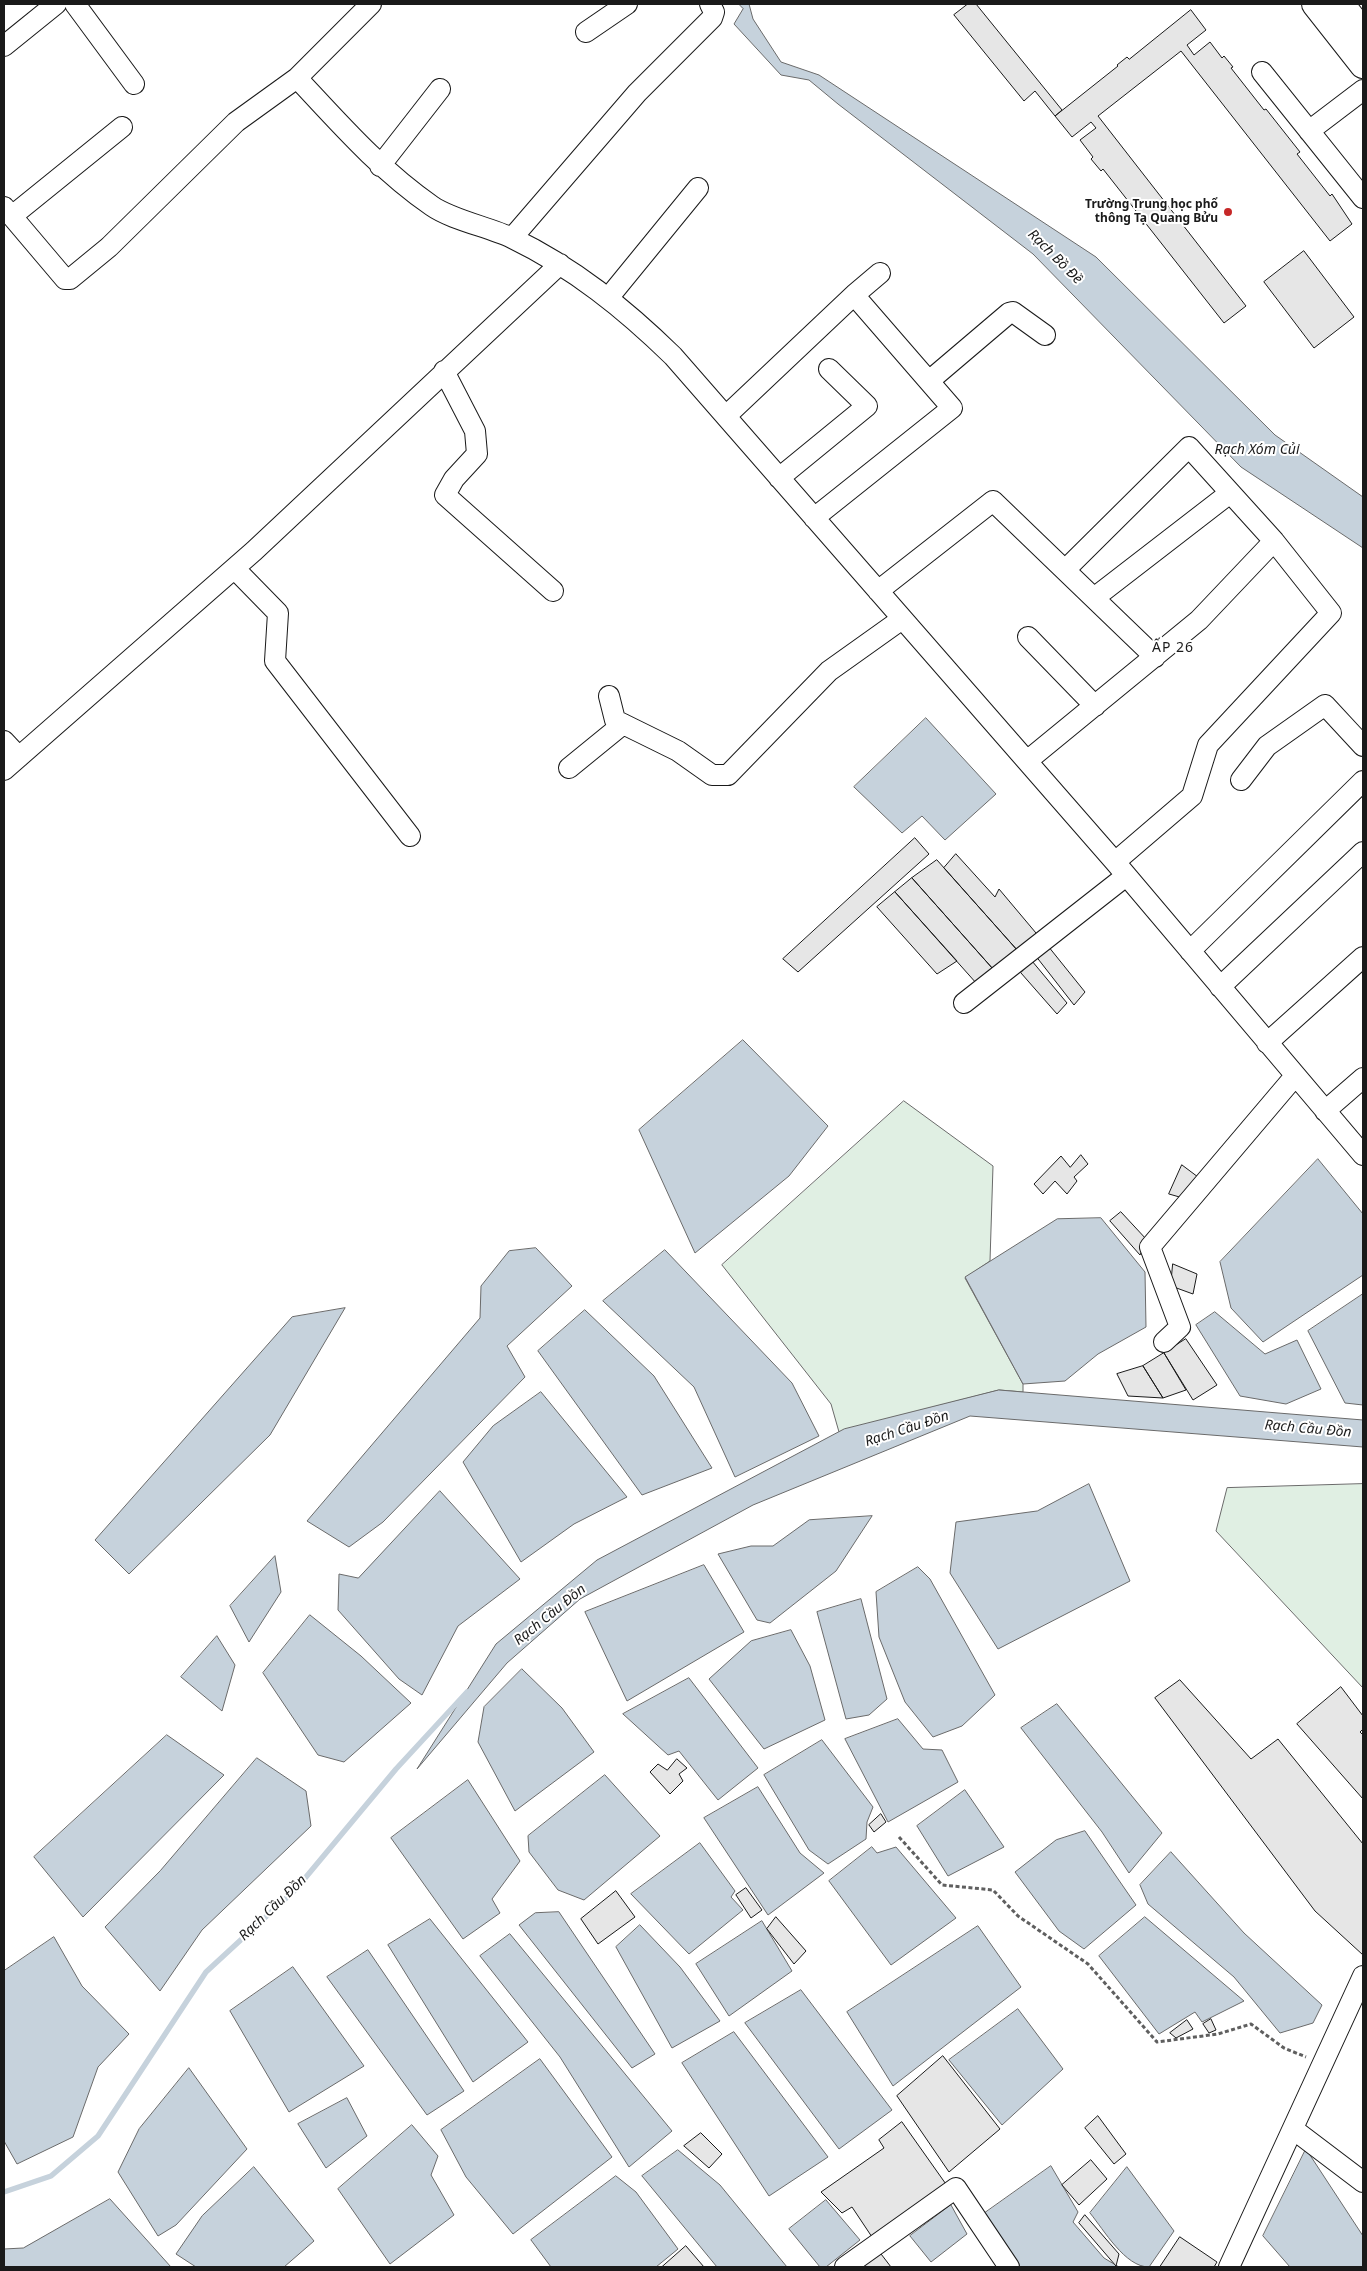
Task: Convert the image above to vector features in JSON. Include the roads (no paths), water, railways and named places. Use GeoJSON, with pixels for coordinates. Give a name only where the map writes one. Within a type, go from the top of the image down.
{"type":"FeatureCollection","features":[{"type":"Feature","properties":{"kind":"main road"},"geometry":{"type":"LineString","coordinates":[[1315,4],[1363,65]]}},
{"type":"Feature","properties":{"kind":"main road"},"geometry":{"type":"LineString","coordinates":[[1341,4],[1363,32]]}},
{"type":"Feature","properties":{"kind":"street"},"geometry":{"type":"LineString","coordinates":[[4,46],[56,4]]}},
{"type":"Feature","properties":{"kind":"street"},"geometry":{"type":"LineString","coordinates":[[76,4],[134,84]]}},
{"type":"Feature","properties":{"kind":"street"},"geometry":{"type":"LineString","coordinates":[[122,127],[8,212],[65,278],[70,279],[109,247],[236,122],[297,78],[371,4]]}},
{"type":"Feature","properties":{"kind":"street"},"geometry":{"type":"LineString","coordinates":[[586,32],[627,4]]}},
{"type":"Feature","properties":{"kind":"street"},"geometry":{"type":"LineString","coordinates":[[512,238],[637,93],[712,18],[714,12],[710,4]]}},
{"type":"Feature","properties":{"kind":"street"},"geometry":{"type":"LineString","coordinates":[[1262,72],[1363,198]]}},
{"type":"Feature","properties":{"kind":"street"},"geometry":{"type":"LineString","coordinates":[[297,78],[380,166],[433,207],[512,238],[560,264],[609,297],[673,356],[1121,869],[1363,1155]]}},
{"type":"Feature","properties":{"kind":"street"},"geometry":{"type":"LineString","coordinates":[[380,166],[440,90]]}},
{"type":"Feature","properties":{"kind":"street"},"geometry":{"type":"LineString","coordinates":[[1309,130],[1363,90]]}},
{"type":"Feature","properties":{"kind":"street"},"geometry":{"type":"LineString","coordinates":[[609,297],[698,188]]}},
{"type":"Feature","properties":{"kind":"street"},"geometry":{"type":"LineString","coordinates":[[4,770],[235,569],[560,264]]}},
{"type":"Feature","properties":{"kind":"street"},"geometry":{"type":"LineString","coordinates":[[726,416],[854,295],[880,273]]}},
{"type":"Feature","properties":{"kind":"street"},"geometry":{"type":"LineString","coordinates":[[814,518],[952,408],[854,295]]}},
{"type":"Feature","properties":{"kind":"street"},"geometry":{"type":"LineString","coordinates":[[929,381],[1009,313],[1013,312],[1045,335]]}},
{"type":"Feature","properties":{"kind":"street"},"geometry":{"type":"LineString","coordinates":[[779,478],[867,406],[829,369]]}},
{"type":"Feature","properties":{"kind":"street"},"geometry":{"type":"LineString","coordinates":[[444,371],[475,431],[477,454],[454,479],[445,495],[553,591]]}},
{"type":"Feature","properties":{"kind":"street"},"geometry":{"type":"LineString","coordinates":[[964,1003],[1121,869],[1192,796],[1208,745],[1331,613],[1274,541],[1189,447],[1064,570]]}},
{"type":"Feature","properties":{"kind":"street"},"geometry":{"type":"LineString","coordinates":[[1094,598],[1230,493]]}},
{"type":"Feature","properties":{"kind":"street"},"geometry":{"type":"LineString","coordinates":[[878,592],[993,501],[1155,657]]}},
{"type":"Feature","properties":{"kind":"street"},"geometry":{"type":"LineString","coordinates":[[1027,761],[1199,620],[1274,541]]}},
{"type":"Feature","properties":{"kind":"street"},"geometry":{"type":"LineString","coordinates":[[235,569],[278,614],[275,661],[410,836]]}},
{"type":"Feature","properties":{"kind":"street"},"geometry":{"type":"LineString","coordinates":[[609,696],[616,720],[678,751],[712,775],[728,775],[829,671],[902,619]]}},
{"type":"Feature","properties":{"kind":"street"},"geometry":{"type":"LineString","coordinates":[[1028,638],[1095,706]]}},
{"type":"Feature","properties":{"kind":"street"},"geometry":{"type":"LineString","coordinates":[[1241,780],[1267,746],[1325,705],[1363,746]]}},
{"type":"Feature","properties":{"kind":"street"},"geometry":{"type":"LineString","coordinates":[[569,768],[623,724]]}},
{"type":"Feature","properties":{"kind":"street"},"geometry":{"type":"LineString","coordinates":[[4,741],[19,757]]}},
{"type":"Feature","properties":{"kind":"street"},"geometry":{"type":"LineString","coordinates":[[1190,952],[1363,781]]}},
{"type":"Feature","properties":{"kind":"street"},"geometry":{"type":"LineString","coordinates":[[1220,987],[1363,852]]}},
{"type":"Feature","properties":{"kind":"street"},"geometry":{"type":"LineString","coordinates":[[1267,1043],[1363,957]]}},
{"type":"Feature","properties":{"kind":"street"},"geometry":{"type":"LineString","coordinates":[[1164,1342],[1180,1327],[1150,1247],[1295,1076]]}},
{"type":"Feature","properties":{"kind":"street"},"geometry":{"type":"LineString","coordinates":[[1325,1111],[1363,1078]]}},
{"type":"Feature","properties":{"kind":"street"},"geometry":{"type":"LineString","coordinates":[[1229,2267],[1363,1976]]}},
{"type":"Feature","properties":{"kind":"street"},"geometry":{"type":"LineString","coordinates":[[1293,2129],[1363,2182]]}},
{"type":"Feature","properties":{"kind":"street"},"geometry":{"type":"LineString","coordinates":[[845,2267],[956,2188],[1009,2267]]}},
{"type":"Feature","properties":{"kind":"water","name":"Rạch Xóm Củi"},"geometry":{"type":"Polygon","coordinates":[[[739,4],[749,4],[753,19],[781,62],[819,75],[1096,257],[1275,435],[1363,497],[1363,548],[1241,467],[1033,254],[809,80],[781,75],[734,24],[743,9],[739,4]]]}},
{"type":"Feature","properties":{"kind":"water"},"geometry":{"type":"Polygon","coordinates":[[[926,718],[996,794],[945,840],[922,816],[902,833],[854,787],[926,718]]]}},
{"type":"Feature","properties":{"kind":"water"},"geometry":{"type":"Polygon","coordinates":[[[743,1040],[828,1126],[789,1176],[695,1253],[639,1130],[743,1040]]]}},
{"type":"Feature","properties":{"kind":"water"},"geometry":{"type":"Polygon","coordinates":[[[1318,1159],[1363,1214],[1363,1275],[1263,1342],[1231,1308],[1220,1262],[1318,1159]]]}},
{"type":"Feature","properties":{"kind":"water"},"geometry":{"type":"Polygon","coordinates":[[[1101,1218],[1145,1272],[1146,1327],[1098,1354],[1065,1381],[1023,1384],[965,1277],[1057,1219],[1101,1218]]]}},
{"type":"Feature","properties":{"kind":"water"},"geometry":{"type":"Polygon","coordinates":[[[536,1248],[572,1286],[507,1346],[525,1377],[383,1522],[349,1547],[307,1521],[480,1318],[481,1286],[509,1251],[536,1248]]]}},
{"type":"Feature","properties":{"kind":"water"},"geometry":{"type":"Polygon","coordinates":[[[665,1250],[792,1383],[819,1436],[735,1477],[694,1387],[603,1301],[665,1250]]]}},
{"type":"Feature","properties":{"kind":"water"},"geometry":{"type":"Polygon","coordinates":[[[1363,1294],[1363,1405],[1345,1403],[1308,1331],[1363,1294]]]}},
{"type":"Feature","properties":{"kind":"water"},"geometry":{"type":"Polygon","coordinates":[[[345,1308],[270,1435],[129,1574],[95,1540],[292,1317],[345,1308]]]}},
{"type":"Feature","properties":{"kind":"water"},"geometry":{"type":"Polygon","coordinates":[[[585,1310],[654,1376],[712,1468],[642,1495],[538,1351],[585,1310]]]}},
{"type":"Feature","properties":{"kind":"water"},"geometry":{"type":"Polygon","coordinates":[[[1215,1312],[1265,1354],[1297,1340],[1321,1389],[1286,1404],[1240,1396],[1196,1325],[1215,1312]]]}},
{"type":"Feature","properties":{"kind":"water"},"geometry":{"type":"Polygon","coordinates":[[[999,1390],[1363,1420],[1363,1447],[970,1416],[753,1505],[580,1599],[507,1663],[417,1769],[496,1644],[597,1560],[844,1429],[999,1390]]]}},
{"type":"Feature","properties":{"kind":"water"},"geometry":{"type":"Polygon","coordinates":[[[541,1392],[627,1497],[574,1524],[521,1562],[463,1462],[493,1426],[541,1392]]]}},
{"type":"Feature","properties":{"kind":"water"},"geometry":{"type":"Polygon","coordinates":[[[1089,1484],[1130,1581],[998,1649],[950,1573],[956,1522],[1037,1511],[1089,1484]]]}},
{"type":"Feature","properties":{"kind":"water"},"geometry":{"type":"Polygon","coordinates":[[[440,1491],[520,1579],[458,1626],[422,1695],[399,1679],[338,1610],[339,1574],[358,1578],[440,1491]]]}},
{"type":"Feature","properties":{"kind":"water"},"geometry":{"type":"Polygon","coordinates":[[[872,1516],[836,1571],[770,1623],[757,1620],[718,1554],[751,1546],[773,1546],[809,1520],[872,1516]]]}},
{"type":"Feature","properties":{"kind":"water"},"geometry":{"type":"Polygon","coordinates":[[[275,1556],[281,1592],[249,1642],[230,1606],[275,1556]]]}},
{"type":"Feature","properties":{"kind":"water"},"geometry":{"type":"Polygon","coordinates":[[[704,1565],[744,1632],[627,1701],[585,1612],[704,1565]]]}},
{"type":"Feature","properties":{"kind":"water"},"geometry":{"type":"Polygon","coordinates":[[[918,1567],[930,1579],[995,1695],[962,1726],[933,1737],[905,1702],[879,1637],[876,1592],[918,1567]]]}},
{"type":"Feature","properties":{"kind":"water"},"geometry":{"type":"Polygon","coordinates":[[[861,1599],[887,1699],[869,1715],[846,1719],[817,1612],[861,1599]]]}},
{"type":"Feature","properties":{"kind":"water"},"geometry":{"type":"Polygon","coordinates":[[[310,1615],[361,1656],[411,1703],[344,1762],[318,1755],[263,1673],[310,1615]]]}},
{"type":"Feature","properties":{"kind":"water"},"geometry":{"type":"Polygon","coordinates":[[[791,1630],[810,1666],[825,1720],[764,1749],[709,1679],[751,1641],[791,1630]]]}},
{"type":"Feature","properties":{"kind":"water"},"geometry":{"type":"Polygon","coordinates":[[[217,1636],[235,1665],[222,1711],[181,1677],[217,1636]]]}},
{"type":"Feature","properties":{"kind":"water"},"geometry":{"type":"Polygon","coordinates":[[[522,1669],[562,1708],[594,1752],[515,1811],[478,1742],[484,1707],[522,1669]]]}},
{"type":"Feature","properties":{"kind":"water"},"geometry":{"type":"Polygon","coordinates":[[[689,1678],[758,1768],[718,1800],[679,1751],[668,1755],[623,1714],[689,1678]]]}},
{"type":"Feature","properties":{"kind":"water"},"geometry":{"type":"Polygon","coordinates":[[[1057,1704],[1162,1833],[1129,1873],[1102,1832],[1021,1728],[1057,1704]]]}},
{"type":"Feature","properties":{"kind":"water"},"geometry":{"type":"Polygon","coordinates":[[[898,1719],[923,1749],[942,1750],[958,1782],[888,1822],[845,1739],[898,1719]]]}},
{"type":"Feature","properties":{"kind":"water"},"geometry":{"type":"Polygon","coordinates":[[[167,1735],[224,1775],[83,1917],[34,1857],[167,1735]]]}},
{"type":"Feature","properties":{"kind":"water"},"geometry":{"type":"Polygon","coordinates":[[[822,1740],[873,1807],[867,1822],[866,1839],[828,1864],[809,1850],[764,1775],[822,1740]]]}},
{"type":"Feature","properties":{"kind":"water"},"geometry":{"type":"Polygon","coordinates":[[[257,1758],[306,1791],[311,1826],[202,1930],[160,1991],[105,1927],[160,1871],[257,1758]]]}},
{"type":"Feature","properties":{"kind":"water"},"geometry":{"type":"Polygon","coordinates":[[[605,1775],[660,1836],[584,1900],[558,1890],[529,1852],[528,1836],[605,1775]]]}},
{"type":"Feature","properties":{"kind":"water"},"geometry":{"type":"Polygon","coordinates":[[[468,1780],[520,1861],[492,1899],[500,1913],[463,1939],[391,1838],[468,1780]]]}},
{"type":"Feature","properties":{"kind":"water"},"geometry":{"type":"Polygon","coordinates":[[[758,1787],[800,1853],[824,1873],[768,1915],[704,1818],[758,1787]]]}},
{"type":"Feature","properties":{"kind":"water"},"geometry":{"type":"Polygon","coordinates":[[[965,1790],[1004,1847],[948,1876],[917,1826],[965,1790]]]}},
{"type":"Feature","properties":{"kind":"water"},"geometry":{"type":"Polygon","coordinates":[[[1085,1831],[1136,1905],[1084,1949],[1059,1931],[1015,1872],[1056,1840],[1085,1831]]]}},
{"type":"Feature","properties":{"kind":"water"},"geometry":{"type":"Polygon","coordinates":[[[700,1843],[735,1891],[731,1897],[743,1910],[689,1954],[631,1894],[700,1843]]]}},
{"type":"Feature","properties":{"kind":"water"},"geometry":{"type":"Polygon","coordinates":[[[872,1847],[877,1853],[896,1847],[956,1918],[891,1965],[829,1881],[872,1847]]]}},
{"type":"Feature","properties":{"kind":"water"},"geometry":{"type":"Polygon","coordinates":[[[1171,1852],[1244,1933],[1322,2005],[1313,2023],[1280,2033],[1234,1977],[1148,1904],[1140,1885],[1171,1852]]]}},
{"type":"Feature","properties":{"kind":"water"},"geometry":{"type":"Polygon","coordinates":[[[559,1912],[655,2054],[632,2068],[519,1925],[535,1913],[559,1912]]]}},
{"type":"Feature","properties":{"kind":"water"},"geometry":{"type":"Polygon","coordinates":[[[1145,1917],[1244,2001],[1202,2022],[1195,2012],[1159,2034],[1099,1956],[1145,1917]]]}},
{"type":"Feature","properties":{"kind":"water"},"geometry":{"type":"Polygon","coordinates":[[[430,1919],[528,2042],[473,2082],[388,1945],[430,1919]]]}},
{"type":"Feature","properties":{"kind":"water"},"geometry":{"type":"Polygon","coordinates":[[[762,1921],[792,1971],[729,2016],[696,1964],[762,1921]]]}},
{"type":"Feature","properties":{"kind":"water"},"geometry":{"type":"Polygon","coordinates":[[[640,1925],[680,1967],[720,2021],[672,2048],[616,1947],[640,1925]]]}},
{"type":"Feature","properties":{"kind":"water"},"geometry":{"type":"Polygon","coordinates":[[[978,1926],[1021,1987],[893,2086],[847,2012],[978,1926]]]}},
{"type":"Feature","properties":{"kind":"water"},"geometry":{"type":"Polygon","coordinates":[[[510,1934],[672,2131],[629,2167],[560,2057],[480,1956],[510,1934]]]}},
{"type":"Feature","properties":{"kind":"water"},"geometry":{"type":"Polygon","coordinates":[[[54,1937],[82,1986],[129,2034],[98,2067],[73,2137],[17,2164],[4,2141],[4,1971],[54,1937]]]}},
{"type":"Feature","properties":{"kind":"water"},"geometry":{"type":"Polygon","coordinates":[[[368,1950],[464,2091],[427,2115],[327,1977],[368,1950]]]}},
{"type":"Feature","properties":{"kind":"water"},"geometry":{"type":"Polygon","coordinates":[[[293,1967],[364,2066],[289,2112],[230,2011],[293,1967]]]}},
{"type":"Feature","properties":{"kind":"water"},"geometry":{"type":"Polygon","coordinates":[[[801,1990],[892,2110],[839,2149],[745,2023],[801,1990]]]}},
{"type":"Feature","properties":{"kind":"water"},"geometry":{"type":"Polygon","coordinates":[[[1018,2009],[1063,2069],[1002,2125],[949,2060],[1018,2009]]]}},
{"type":"Feature","properties":{"kind":"water"},"geometry":{"type":"Polygon","coordinates":[[[734,2032],[828,2157],[769,2196],[682,2063],[734,2032]]]}},
{"type":"Feature","properties":{"kind":"water"},"geometry":{"type":"Polygon","coordinates":[[[540,2059],[612,2157],[513,2234],[466,2177],[441,2130],[540,2059]]]}},
{"type":"Feature","properties":{"kind":"water"},"geometry":{"type":"Polygon","coordinates":[[[189,2068],[247,2149],[176,2225],[158,2236],[118,2172],[139,2129],[189,2068]]]}},
{"type":"Feature","properties":{"kind":"water"},"geometry":{"type":"Polygon","coordinates":[[[347,2098],[367,2136],[326,2168],[298,2124],[347,2098]]]}},
{"type":"Feature","properties":{"kind":"water"},"geometry":{"type":"Polygon","coordinates":[[[412,2125],[438,2156],[431,2175],[454,2215],[390,2264],[338,2189],[412,2125]]]}},
{"type":"Feature","properties":{"kind":"water"},"geometry":{"type":"Polygon","coordinates":[[[1306,2149],[1363,2236],[1363,2267],[1290,2267],[1263,2236],[1306,2149]]]}},
{"type":"Feature","properties":{"kind":"water"},"geometry":{"type":"Polygon","coordinates":[[[678,2150],[720,2185],[787,2267],[717,2267],[642,2176],[678,2150]]]}},
{"type":"Feature","properties":{"kind":"water"},"geometry":{"type":"Polygon","coordinates":[[[1051,2166],[1078,2212],[1073,2222],[1104,2258],[1119,2267],[1017,2267],[982,2215],[1051,2166]]]}},
{"type":"Feature","properties":{"kind":"water"},"geometry":{"type":"Polygon","coordinates":[[[254,2167],[314,2241],[284,2267],[196,2267],[176,2254],[202,2216],[254,2167]]]}},
{"type":"Feature","properties":{"kind":"water"},"geometry":{"type":"Polygon","coordinates":[[[1127,2167],[1174,2231],[1149,2267],[1132,2261],[1123,2254],[1108,2238],[1090,2213],[1127,2167]]]}},
{"type":"Feature","properties":{"kind":"water"},"geometry":{"type":"Polygon","coordinates":[[[616,2176],[636,2192],[678,2249],[656,2267],[551,2267],[531,2240],[616,2176]]]}},
{"type":"Feature","properties":{"kind":"water"},"geometry":{"type":"Polygon","coordinates":[[[110,2199],[171,2267],[4,2267],[4,2249],[23,2248],[110,2199]]]}},
{"type":"Feature","properties":{"kind":"water"},"geometry":{"type":"Polygon","coordinates":[[[826,2200],[860,2240],[826,2267],[820,2267],[789,2229],[826,2200]]]}},
{"type":"Feature","properties":{"kind":"water"},"geometry":{"type":"Polygon","coordinates":[[[951,2205],[967,2234],[931,2262],[910,2236],[951,2205]]]}},
{"type":"Feature","properties":{"kind":"waterway","name":"Rạch Cầu Đồn"},"geometry":{"type":"LineString","coordinates":[[4,2192],[51,2176],[98,2136],[206,1972],[296,1889],[396,1769],[467,1692]]}},
{"type":"Feature","properties":{"kind":"place","name":"Trường Trung học phổ thông Tạ Quang Bửu"},"geometry":{"type":"Point","coordinates":[1228,212]}},
{"type":"Feature","properties":{"kind":"district","name":"ẤP 26"},"geometry":{"type":"Point","coordinates":[1173,648]}},
{"type":"Feature","properties":{"kind":"water label","name":"Rạch Bồ Đề"},"geometry":{"type":"Point","coordinates":[1055,257]}}]}
